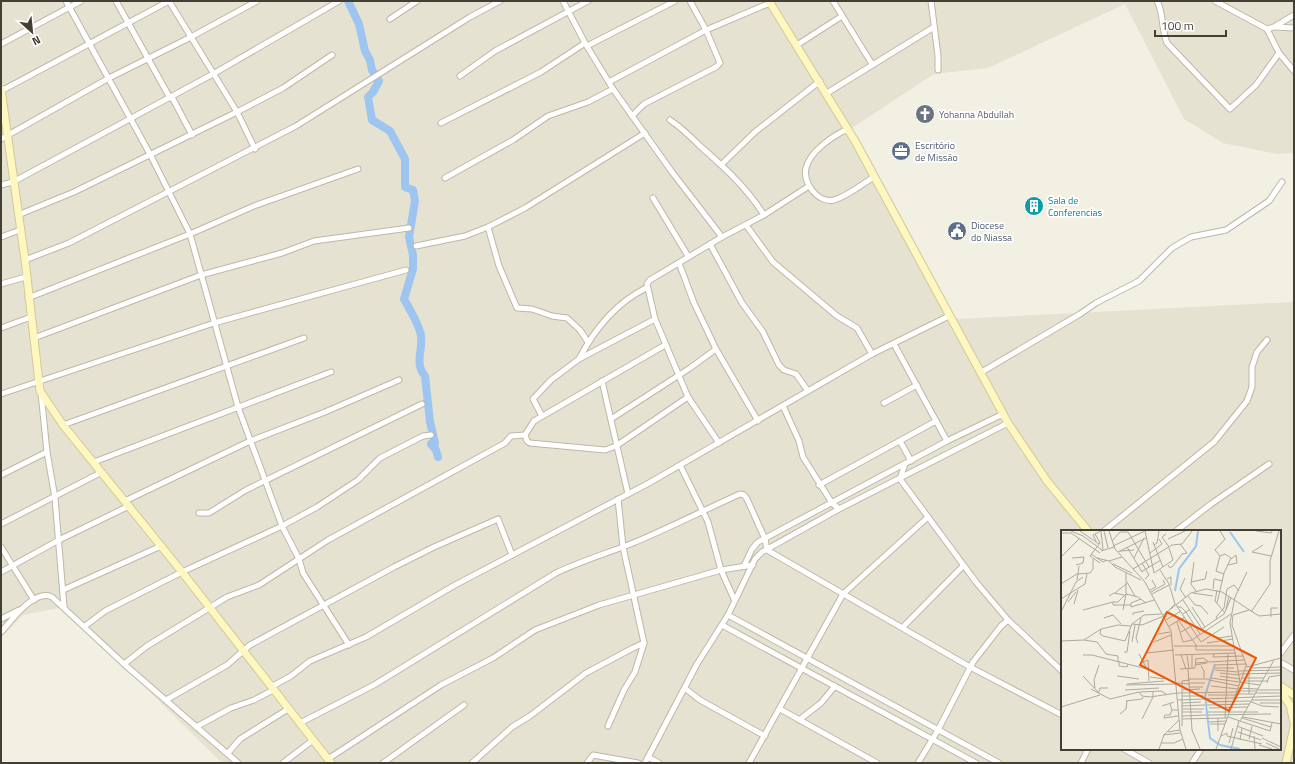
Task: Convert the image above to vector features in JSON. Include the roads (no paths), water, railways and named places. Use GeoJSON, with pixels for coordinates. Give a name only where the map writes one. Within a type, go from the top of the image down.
{"type":"FeatureCollection","features":[{"type":"Feature","properties":{"kind":"street"},"geometry":{"type":"LineString","coordinates":[[66,1],[90,42],[130,120],[151,156],[190,234],[238,407],[282,526],[299,559],[303,573],[349,645]]}},
{"type":"Feature","properties":{"kind":"street"},"geometry":{"type":"LineString","coordinates":[[1,44],[81,1]]}},
{"type":"Feature","properties":{"kind":"street"},"geometry":{"type":"LineString","coordinates":[[116,1],[127,23],[192,135]]}},
{"type":"Feature","properties":{"kind":"street"},"geometry":{"type":"LineString","coordinates":[[64,607],[55,498],[47,452],[28,298],[25,260],[13,182],[4,137],[1,90],[169,1],[237,112],[255,149]]}},
{"type":"Feature","properties":{"kind":"street"},"geometry":{"type":"LineString","coordinates":[[4,137],[109,78],[191,37],[257,1]]}},
{"type":"Feature","properties":{"kind":"street"},"geometry":{"type":"LineString","coordinates":[[1,186],[13,182],[171,98],[339,1]]}},
{"type":"Feature","properties":{"kind":"street"},"geometry":{"type":"LineString","coordinates":[[390,19],[417,1]]}},
{"type":"Feature","properties":{"kind":"street"},"geometry":{"type":"LineString","coordinates":[[25,260],[69,243],[169,190],[255,149],[296,126],[470,17],[500,1]]}},
{"type":"Feature","properties":{"kind":"street"},"geometry":{"type":"LineString","coordinates":[[563,1],[586,44],[613,89],[672,172],[722,237]]}},
{"type":"Feature","properties":{"kind":"street"},"geometry":{"type":"LineString","coordinates":[[460,76],[514,40],[588,1]]}},
{"type":"Feature","properties":{"kind":"street"},"geometry":{"type":"LineString","coordinates":[[441,123],[494,98],[542,72],[586,44],[675,1]]}},
{"type":"Feature","properties":{"kind":"street"},"geometry":{"type":"LineString","coordinates":[[632,116],[644,104],[716,67],[720,63],[706,30],[690,1]]}},
{"type":"Feature","properties":{"kind":"street"},"geometry":{"type":"LineString","coordinates":[[833,1],[872,64]]}},
{"type":"Feature","properties":{"kind":"street"},"geometry":{"type":"LineString","coordinates":[[931,1],[938,70]]}},
{"type":"Feature","properties":{"kind":"street"},"geometry":{"type":"LineString","coordinates":[[1157,1],[1160,7],[1163,34],[1167,43],[1230,110],[1256,85],[1279,53]]}},
{"type":"Feature","properties":{"kind":"street"},"geometry":{"type":"LineString","coordinates":[[1215,1],[1267,29],[1279,53],[1294,70]]}},
{"type":"Feature","properties":{"kind":"street"},"geometry":{"type":"LineString","coordinates":[[609,82],[706,30],[769,2],[820,81],[848,129],[1002,414],[1047,481],[1087,530]]}},
{"type":"Feature","properties":{"kind":"street"},"geometry":{"type":"LineString","coordinates":[[1267,29],[1274,27],[1294,15]]}},
{"type":"Feature","properties":{"kind":"street"},"geometry":{"type":"LineString","coordinates":[[797,45],[842,16]]}},
{"type":"Feature","properties":{"kind":"street"},"geometry":{"type":"LineString","coordinates":[[827,93],[934,27]]}},
{"type":"Feature","properties":{"kind":"street"},"geometry":{"type":"LineString","coordinates":[[1274,27],[1294,28]]}},
{"type":"Feature","properties":{"kind":"street"},"geometry":{"type":"LineString","coordinates":[[18,215],[62,198],[151,156],[283,88],[332,55]]}},
{"type":"Feature","properties":{"kind":"street"},"geometry":{"type":"LineString","coordinates":[[722,164],[755,132],[820,81]]}},
{"type":"Feature","properties":{"kind":"street"},"geometry":{"type":"LineString","coordinates":[[445,178],[513,140],[548,116],[588,102],[613,89]]}},
{"type":"Feature","properties":{"kind":"street"},"geometry":{"type":"LineString","coordinates":[[670,120],[686,130],[722,164],[756,201],[764,215]]}},
{"type":"Feature","properties":{"kind":"street"},"geometry":{"type":"LineString","coordinates":[[848,129],[817,150],[809,160],[806,172],[810,186],[818,196],[826,201],[834,200],[874,177]]}},
{"type":"Feature","properties":{"kind":"street"},"geometry":{"type":"LineString","coordinates":[[416,246],[454,239],[488,227],[536,202],[645,132]]}},
{"type":"Feature","properties":{"kind":"street"},"geometry":{"type":"LineString","coordinates":[[28,298],[190,234],[254,206],[358,169]]}},
{"type":"Feature","properties":{"kind":"street"},"geometry":{"type":"LineString","coordinates":[[980,373],[1096,303],[1139,281],[1172,248],[1191,237],[1226,230],[1269,201],[1282,182]]}},
{"type":"Feature","properties":{"kind":"street"},"geometry":{"type":"LineString","coordinates":[[579,359],[588,342],[598,328],[623,303],[646,288],[650,280],[688,256],[764,215],[810,186]]}},
{"type":"Feature","properties":{"kind":"street"},"geometry":{"type":"LineString","coordinates":[[653,198],[688,256]]}},
{"type":"Feature","properties":{"kind":"street"},"geometry":{"type":"LineString","coordinates":[[746,225],[773,262],[837,316],[857,328],[872,354]]}},
{"type":"Feature","properties":{"kind":"street"},"geometry":{"type":"LineString","coordinates":[[488,227],[499,266],[517,308],[532,309],[567,318],[580,330],[588,342]]}},
{"type":"Feature","properties":{"kind":"street"},"geometry":{"type":"LineString","coordinates":[[34,338],[201,276],[282,253],[314,242],[409,228]]}},
{"type":"Feature","properties":{"kind":"street"},"geometry":{"type":"LineString","coordinates":[[1,237],[20,230]]}},
{"type":"Feature","properties":{"kind":"street"},"geometry":{"type":"LineString","coordinates":[[710,244],[742,303],[763,332],[779,365],[784,370],[796,374],[808,391]]}},
{"type":"Feature","properties":{"kind":"street"},"geometry":{"type":"LineString","coordinates":[[679,263],[694,303],[716,349],[758,421]]}},
{"type":"Feature","properties":{"kind":"street"},"geometry":{"type":"LineString","coordinates":[[1,394],[214,322],[406,270]]}},
{"type":"Feature","properties":{"kind":"street"},"geometry":{"type":"LineString","coordinates":[[1,284],[26,277]]}},
{"type":"Feature","properties":{"kind":"street"},"geometry":{"type":"LineString","coordinates":[[646,288],[655,319],[665,345],[680,374],[688,397],[719,443]]}},
{"type":"Feature","properties":{"kind":"street"},"geometry":{"type":"LineString","coordinates":[[196,727],[231,708],[254,700],[272,689],[310,660],[349,645],[455,585],[628,494],[758,421],[872,354],[948,316]]}},
{"type":"Feature","properties":{"kind":"street"},"geometry":{"type":"LineString","coordinates":[[1,328],[31,317]]}},
{"type":"Feature","properties":{"kind":"street"},"geometry":{"type":"LineString","coordinates":[[542,416],[533,399],[551,380],[579,359],[655,319]]}},
{"type":"Feature","properties":{"kind":"street"},"geometry":{"type":"LineString","coordinates":[[63,425],[304,338]]}},
{"type":"Feature","properties":{"kind":"street"},"geometry":{"type":"LineString","coordinates":[[1106,530],[1169,480],[1218,437],[1247,401],[1252,386],[1252,367],[1258,352],[1267,340]]}},
{"type":"Feature","properties":{"kind":"street"},"geometry":{"type":"LineString","coordinates":[[894,344],[947,441]]}},
{"type":"Feature","properties":{"kind":"street"},"geometry":{"type":"LineString","coordinates":[[525,435],[534,421],[665,345]]}},
{"type":"Feature","properties":{"kind":"street"},"geometry":{"type":"LineString","coordinates":[[611,419],[716,349]]}},
{"type":"Feature","properties":{"kind":"street"},"geometry":{"type":"LineString","coordinates":[[94,462],[331,372]]}},
{"type":"Feature","properties":{"kind":"street"},"geometry":{"type":"LineString","coordinates":[[1,572],[127,503],[250,441],[325,412],[400,380]]}},
{"type":"Feature","properties":{"kind":"street"},"geometry":{"type":"LineString","coordinates":[[602,381],[628,494]]}},
{"type":"Feature","properties":{"kind":"street"},"geometry":{"type":"LineString","coordinates":[[884,403],[917,385]]}},
{"type":"Feature","properties":{"kind":"street"},"geometry":{"type":"LineString","coordinates":[[40,391],[63,425],[182,572],[272,689],[330,761],[441,685],[492,658],[535,630],[599,605],[634,594],[721,570],[753,565]]}},
{"type":"Feature","properties":{"kind":"street"},"geometry":{"type":"LineString","coordinates":[[525,435],[527,441],[530,443],[551,446],[580,446],[605,450],[616,446],[688,397]]}},
{"type":"Feature","properties":{"kind":"street"},"geometry":{"type":"LineString","coordinates":[[200,513],[209,513],[266,480],[422,404]]}},
{"type":"Feature","properties":{"kind":"street"},"geometry":{"type":"LineString","coordinates":[[783,406],[799,441],[803,457],[832,503],[839,509]]}},
{"type":"Feature","properties":{"kind":"street"},"geometry":{"type":"LineString","coordinates":[[744,566],[752,549],[758,542],[947,441],[1002,414]]}},
{"type":"Feature","properties":{"kind":"street"},"geometry":{"type":"LineString","coordinates":[[820,485],[936,421]]}},
{"type":"Feature","properties":{"kind":"street"},"geometry":{"type":"LineString","coordinates":[[645,763],[686,689],[697,664],[728,615],[734,599],[755,559],[762,552],[839,509],[1008,423]]}},
{"type":"Feature","properties":{"kind":"street"},"geometry":{"type":"LineString","coordinates":[[85,626],[105,611],[182,572],[282,526],[317,507],[358,480],[380,458],[423,436],[431,435]]}},
{"type":"Feature","properties":{"kind":"street"},"geometry":{"type":"LineString","coordinates":[[124,664],[147,646],[227,597],[259,585],[328,540],[505,443],[510,436],[525,435]]}},
{"type":"Feature","properties":{"kind":"street"},"geometry":{"type":"LineString","coordinates":[[900,441],[911,461]]}},
{"type":"Feature","properties":{"kind":"street"},"geometry":{"type":"LineString","coordinates":[[1,475],[47,452]]}},
{"type":"Feature","properties":{"kind":"street"},"geometry":{"type":"LineString","coordinates":[[900,479],[904,464]]}},
{"type":"Feature","properties":{"kind":"street"},"geometry":{"type":"LineString","coordinates":[[1177,530],[1211,504],[1269,464]]}},
{"type":"Feature","properties":{"kind":"street"},"geometry":{"type":"LineString","coordinates":[[680,465],[704,511],[718,553],[721,570],[734,599]]}},
{"type":"Feature","properties":{"kind":"street"},"geometry":{"type":"LineString","coordinates":[[1,524],[55,498],[102,472]]}},
{"type":"Feature","properties":{"kind":"street"},"geometry":{"type":"LineString","coordinates":[[900,479],[963,566],[1008,620],[1061,670]]}},
{"type":"Feature","properties":{"kind":"street"},"geometry":{"type":"LineString","coordinates":[[300,723],[374,685],[556,573],[577,563],[623,547],[740,494],[744,494],[765,539],[767,550],[970,667],[1061,714]]}},
{"type":"Feature","properties":{"kind":"street"},"geometry":{"type":"LineString","coordinates":[[608,726],[624,690],[635,672],[644,644],[623,547],[618,499]]}},
{"type":"Feature","properties":{"kind":"street"},"geometry":{"type":"LineString","coordinates":[[749,763],[843,594],[928,517]]}},
{"type":"Feature","properties":{"kind":"street"},"geometry":{"type":"LineString","coordinates":[[166,700],[185,687],[209,676],[227,665],[250,645],[428,550],[498,519],[512,555]]}},
{"type":"Feature","properties":{"kind":"street"},"geometry":{"type":"LineString","coordinates":[[62,590],[161,546]]}},
{"type":"Feature","properties":{"kind":"street"},"geometry":{"type":"LineString","coordinates":[[1,547],[34,600]]}},
{"type":"Feature","properties":{"kind":"street"},"geometry":{"type":"LineString","coordinates":[[902,628],[963,566]]}},
{"type":"Feature","properties":{"kind":"street"},"geometry":{"type":"LineString","coordinates":[[1,618],[24,607],[39,596],[47,594],[64,607],[124,664],[238,763]]}},
{"type":"Feature","properties":{"kind":"street"},"geometry":{"type":"LineString","coordinates":[[1,632],[24,607]]}},
{"type":"Feature","properties":{"kind":"street"},"geometry":{"type":"LineString","coordinates":[[728,615],[999,763]]}},
{"type":"Feature","properties":{"kind":"street"},"geometry":{"type":"LineString","coordinates":[[918,763],[938,730],[970,667],[1001,626],[1008,620]]}},
{"type":"Feature","properties":{"kind":"street"},"geometry":{"type":"LineString","coordinates":[[722,625],[976,763]]}},
{"type":"Feature","properties":{"kind":"street"},"geometry":{"type":"LineString","coordinates":[[1281,653],[1294,635]]}},
{"type":"Feature","properties":{"kind":"street"},"geometry":{"type":"LineString","coordinates":[[472,763],[506,731],[530,716],[586,673],[633,648],[644,644]]}},
{"type":"Feature","properties":{"kind":"street"},"geometry":{"type":"LineString","coordinates":[[1281,663],[1294,670]]}},
{"type":"Feature","properties":{"kind":"street"},"geometry":{"type":"LineString","coordinates":[[799,720],[821,703],[835,686]]}},
{"type":"Feature","properties":{"kind":"street"},"geometry":{"type":"LineString","coordinates":[[1281,687],[1294,695]]}},
{"type":"Feature","properties":{"kind":"street"},"geometry":{"type":"LineString","coordinates":[[686,689],[700,700],[764,736]]}},
{"type":"Feature","properties":{"kind":"street"},"geometry":{"type":"LineString","coordinates":[[1281,692],[1290,705],[1294,723]]}},
{"type":"Feature","properties":{"kind":"street"},"geometry":{"type":"LineString","coordinates":[[874,707],[878,698]]}},
{"type":"Feature","properties":{"kind":"street"},"geometry":{"type":"LineString","coordinates":[[383,763],[464,705]]}},
{"type":"Feature","properties":{"kind":"street"},"geometry":{"type":"LineString","coordinates":[[228,754],[240,739],[288,709]]}},
{"type":"Feature","properties":{"kind":"street"},"geometry":{"type":"LineString","coordinates":[[780,709],[877,763]]}},
{"type":"Feature","properties":{"kind":"street"},"geometry":{"type":"LineString","coordinates":[[1286,763],[1294,727]]}},
{"type":"Feature","properties":{"kind":"street"},"geometry":{"type":"LineString","coordinates":[[283,763],[313,740]]}},
{"type":"Feature","properties":{"kind":"street"},"geometry":{"type":"LineString","coordinates":[[1081,763],[1088,750]]}},
{"type":"Feature","properties":{"kind":"street"},"geometry":{"type":"LineString","coordinates":[[1126,750],[1149,763]]}},
{"type":"Feature","properties":{"kind":"street"},"geometry":{"type":"LineString","coordinates":[[1192,763],[1200,750]]}},
{"type":"Feature","properties":{"kind":"street"},"geometry":{"type":"LineString","coordinates":[[587,763],[593,755],[638,763]]}},
{"type":"Feature","properties":{"kind":"street"},"geometry":{"type":"LineString","coordinates":[[648,757],[659,763]]}},
{"type":"Feature","properties":{"kind":"waterway"},"geometry":{"type":"LineString","coordinates":[[348,1],[359,24],[365,51],[370,60],[372,70],[379,81],[373,92],[368,97],[372,120],[390,131],[405,159],[405,187],[413,190],[415,201],[409,237],[413,255],[413,269],[404,299],[419,327],[421,336],[419,362],[425,376],[430,422],[435,443],[431,444],[436,450],[438,457]]}},
{"type":"Feature","properties":{"kind":"place","name":"Yohanna Abdullah"},"geometry":{"type":"Point","coordinates":[925,114]}},
{"type":"Feature","properties":{"kind":"place","name":"Escritório de Missão"},"geometry":{"type":"Point","coordinates":[901,151]}},
{"type":"Feature","properties":{"kind":"place","name":"Sala de Conferencias"},"geometry":{"type":"Point","coordinates":[1034,206]}},
{"type":"Feature","properties":{"kind":"place","name":"Diocese do Niassa"},"geometry":{"type":"Point","coordinates":[957,231]}}]}
